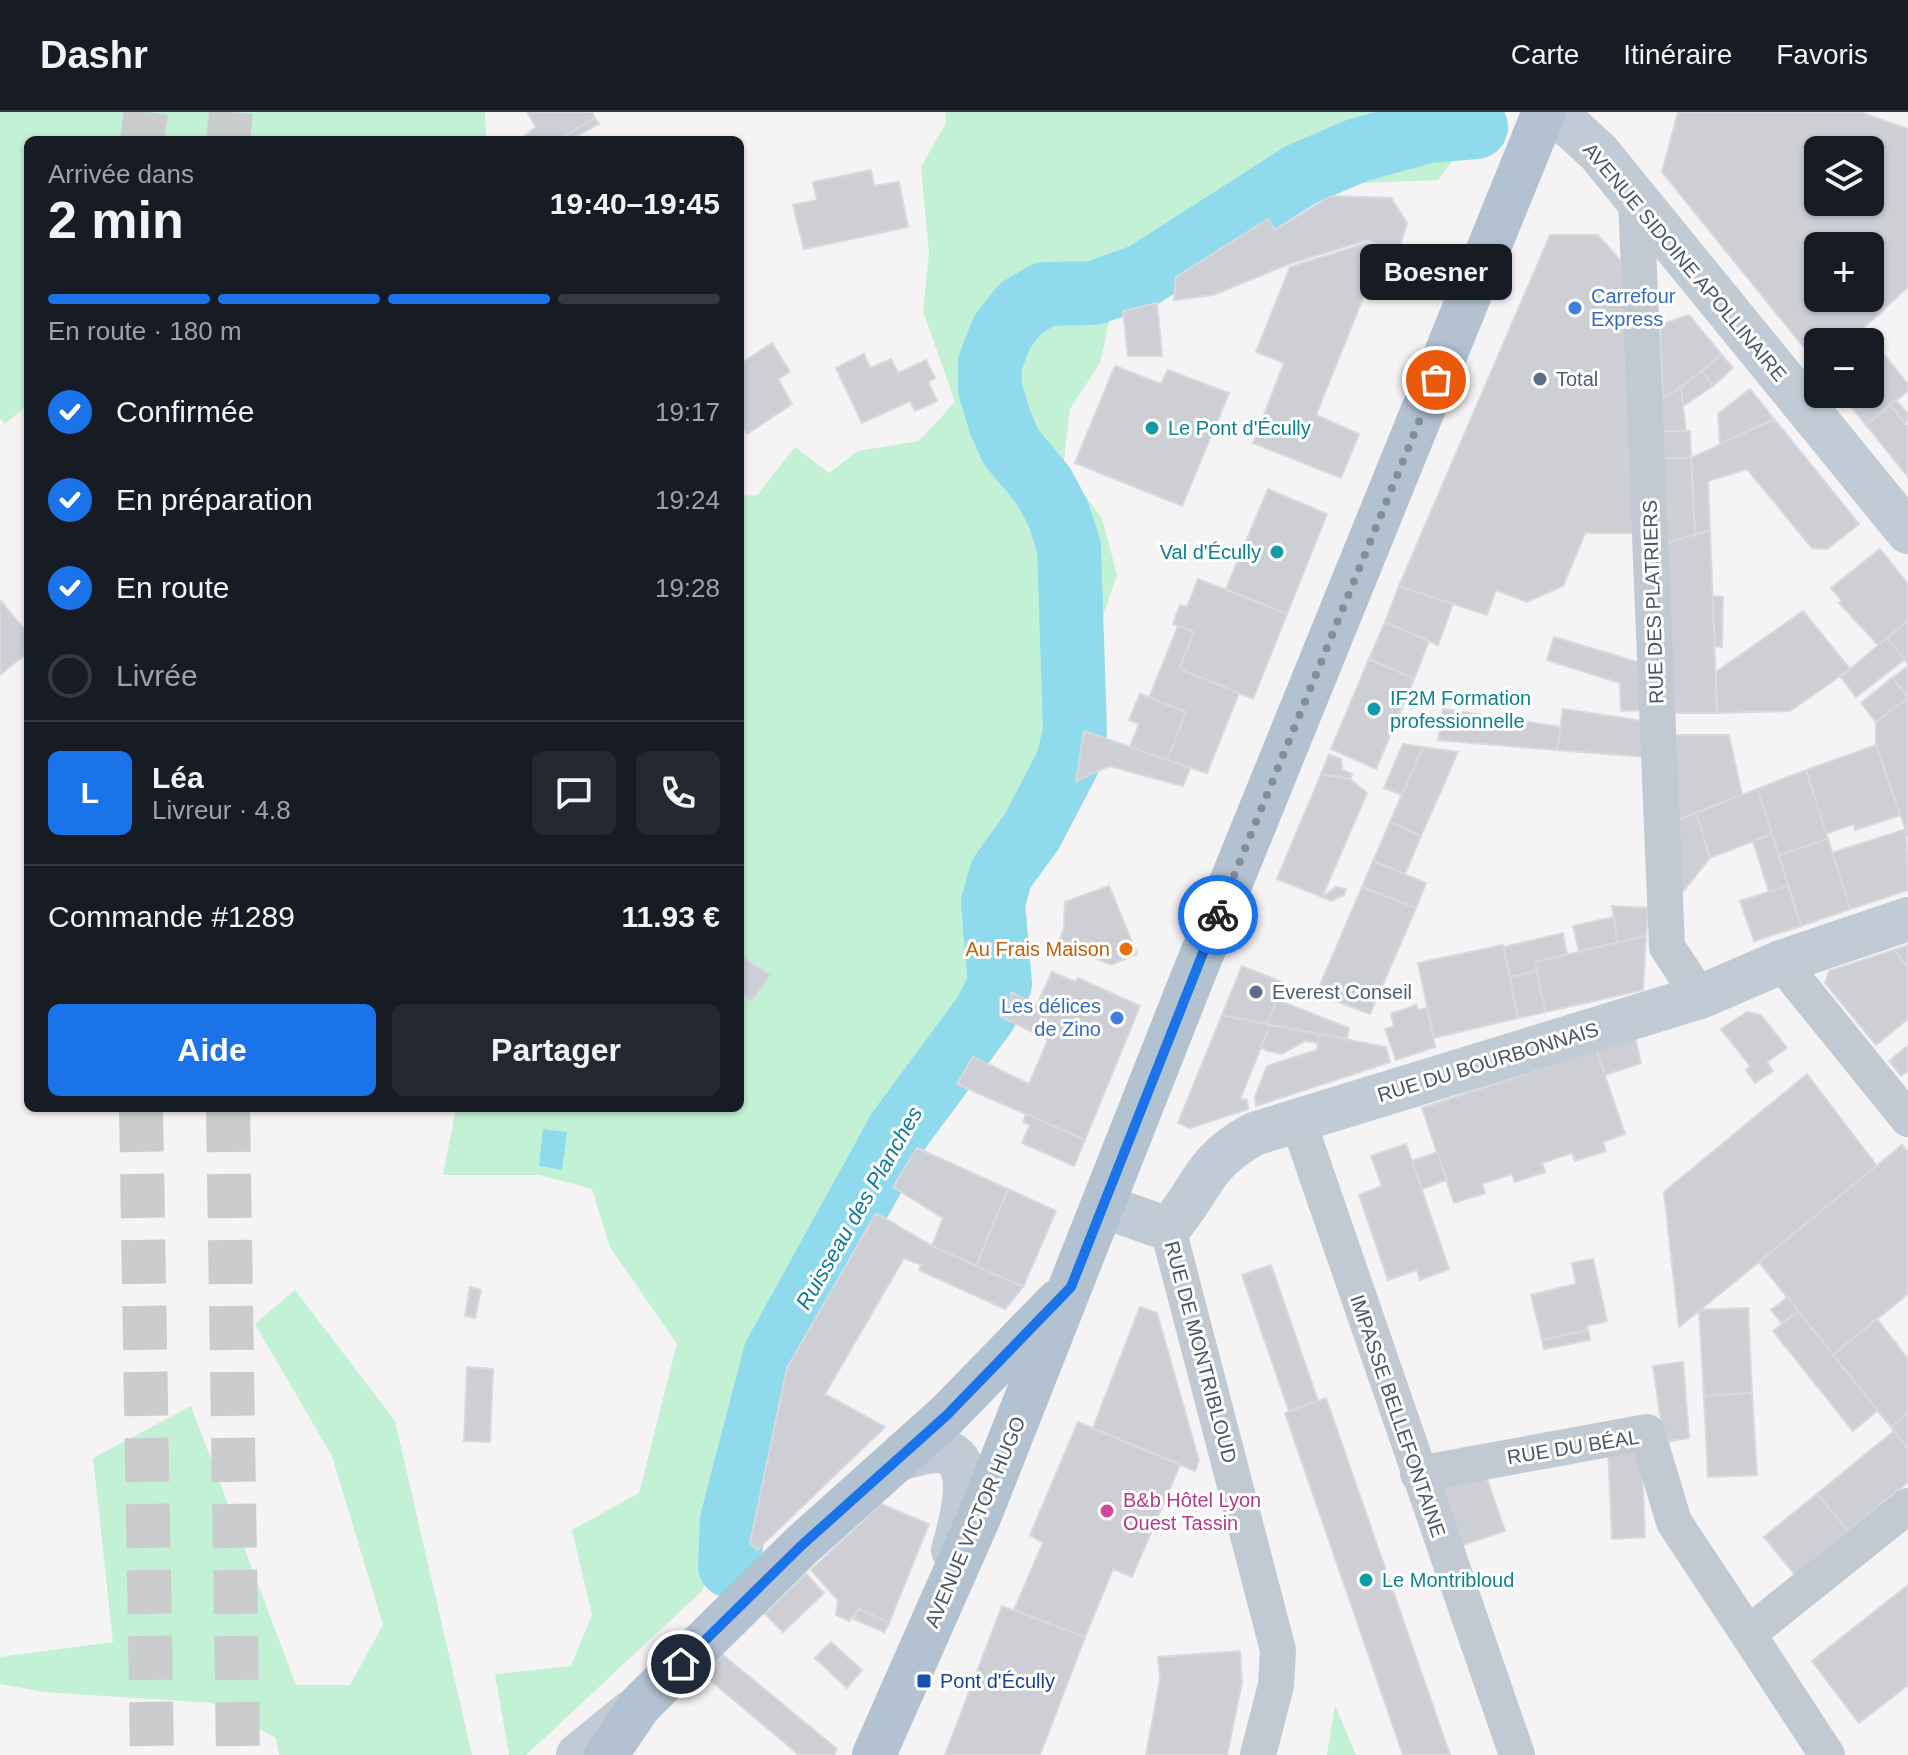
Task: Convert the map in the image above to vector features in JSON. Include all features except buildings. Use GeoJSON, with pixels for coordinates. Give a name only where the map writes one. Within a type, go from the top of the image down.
{"type":"FeatureCollection","features":[{"type":"Feature","properties":{"kind":"main road","name":"AVENUE SIDOINE APOLLINAIRE"},"geometry":{"type":"LineString","coordinates":[[1544,112],[1583,138],[1636,198],[1908,532]]}},
{"type":"Feature","properties":{"kind":"main road","name":"AVENUE VICTOR HUGO"},"geometry":{"type":"LineString","coordinates":[[874,1755],[980,1515],[1191,981],[1544,112]]}},
{"type":"Feature","properties":{"kind":"main road","name":"RUE DU BOURBONNAIS"},"geometry":{"type":"LineString","coordinates":[[1168,1229],[1184,1211],[1211,1165],[1229,1148],[1254,1134],[1700,997],[1781,962],[1908,919]]}},
{"type":"Feature","properties":{"kind":"main road"},"geometry":{"type":"LineString","coordinates":[[1103,1206],[1168,1229]]}},
{"type":"Feature","properties":{"kind":"main road"},"geometry":{"type":"LineString","coordinates":[[578,1755],[640,1705],[793,1554],[901,1458],[1071,1287]]}},
{"type":"Feature","properties":{"kind":"main road"},"geometry":{"type":"LineString","coordinates":[[901,1458],[940,1451],[954,1458],[964,1473],[965,1509],[931,1625]]}},
{"type":"Feature","properties":{"kind":"main road"},"geometry":{"type":"LineString","coordinates":[[606,1755],[640,1705]]}},
{"type":"Feature","properties":{"kind":"street","name":"RUE DES PLATRIERS"},"geometry":{"type":"LineString","coordinates":[[1636,198],[1667,947],[1700,997]]}},
{"type":"Feature","properties":{"kind":"street"},"geometry":{"type":"LineString","coordinates":[[1781,962],[1908,1119]]}},
{"type":"Feature","properties":{"kind":"street","name":"IMPASSE BELLEFONTAINE"},"geometry":{"type":"LineString","coordinates":[[1298,1121],[1517,1755]]}},
{"type":"Feature","properties":{"kind":"street","name":"RUE DE MONTRIBLOUD"},"geometry":{"type":"LineString","coordinates":[[1168,1229],[1278,1650],[1276,1685],[1258,1755]]}},
{"type":"Feature","properties":{"kind":"street","name":"RUE DU BÉAL"},"geometry":{"type":"LineString","coordinates":[[1418,1474],[1647,1432],[1674,1522],[1827,1755]]}},
{"type":"Feature","properties":{"kind":"street"},"geometry":{"type":"LineString","coordinates":[[1748,1634],[1908,1506]]}},
{"type":"Feature","properties":{"kind":"green space"},"geometry":{"type":"Polygon","coordinates":[[[0,112],[485,112],[486,136],[24,136],[24,408],[5,424],[0,418],[0,112]]]}},
{"type":"Feature","properties":{"kind":"green space"},"geometry":{"type":"Polygon","coordinates":[[[945,112],[1456,112],[1459,152],[1438,180],[1363,183],[1280,202],[1112,308],[1100,363],[1070,409],[1063,468],[1102,518],[1117,575],[1092,648],[1052,718],[1037,789],[976,888],[982,960],[972,1006],[928,1075],[871,1145],[746,1362],[703,1590],[526,1755],[509,1755],[495,1674],[571,1666],[592,1615],[572,1530],[639,1493],[677,1344],[610,1247],[592,1189],[539,1175],[443,1175],[455,1112],[744,1112],[744,496],[757,495],[795,447],[829,473],[858,451],[919,441],[955,402],[923,311],[929,253],[921,167],[946,123],[945,112]]]}},
{"type":"Feature","properties":{"kind":"green space"},"geometry":{"type":"Polygon","coordinates":[[[295,1290],[395,1421],[472,1755],[279,1755],[276,1738],[212,1703],[44,1692],[0,1684],[0,1657],[113,1642],[93,1458],[191,1406],[296,1685],[350,1685],[383,1625],[332,1456],[255,1324],[295,1290]]]}},
{"type":"Feature","properties":{"kind":"green space"},"geometry":{"type":"Polygon","coordinates":[[[1335,1705],[1356,1755],[1327,1755],[1335,1705]]]}},
{"type":"Feature","properties":{"kind":"water"},"geometry":{"type":"Polygon","coordinates":[[[543,1129],[567,1132],[562,1170],[539,1166],[543,1129]]]}},
{"type":"Feature","properties":{"kind":"waterway","name":"Ruisseau des Planches"},"geometry":{"type":"LineString","coordinates":[[730,1566],[732,1520],[775,1355],[899,1130],[985,1014],[1000,984],[993,903],[1001,874],[1032,831],[1068,762],[1075,731],[1069,547],[1058,513],[1043,485],[1011,447],[1000,422],[990,389],[990,363],[1002,332],[1021,308],[1045,294],[1094,293],[1144,275],[1300,175],[1358,150],[1428,131],[1476,127]]}},
{"type":"Feature","properties":{"kind":"tunnel"},"geometry":{"type":"LineString","coordinates":[[143,136],[146,112]]}},
{"type":"Feature","properties":{"kind":"tunnel"},"geometry":{"type":"LineString","coordinates":[[228,136],[231,112]]}},
{"type":"Feature","properties":{"kind":"tunnel"},"geometry":{"type":"LineString","coordinates":[[141,1112],[152,1755]]}},
{"type":"Feature","properties":{"kind":"tunnel"},"geometry":{"type":"LineString","coordinates":[[228,1112],[238,1755]]}},
{"type":"Feature","properties":{"kind":"way so far"},"geometry":{"type":"LineString","coordinates":[[1218,915],[1436,380]]}},
{"type":"Feature","properties":{"kind":"place","name":"Carrefour Express"},"geometry":{"type":"Point","coordinates":[1575,308]}},
{"type":"Feature","properties":{"kind":"place","name":"Total"},"geometry":{"type":"Point","coordinates":[1540,379]}},
{"type":"Feature","properties":{"kind":"place","name":"Boesner"},"geometry":{"type":"Point","coordinates":[1436,380]}},
{"type":"Feature","properties":{"kind":"place","name":"Le Pont d'Écully"},"geometry":{"type":"Point","coordinates":[1152,428]}},
{"type":"Feature","properties":{"kind":"place","name":"Val d'Écully"},"geometry":{"type":"Point","coordinates":[1277,552]}},
{"type":"Feature","properties":{"kind":"place","name":"IF2M Formation professionnelle"},"geometry":{"type":"Point","coordinates":[1374,709]}},
{"type":"Feature","properties":{"kind":"place","name":"Au Frais Maison"},"geometry":{"type":"Point","coordinates":[1126,949]}},
{"type":"Feature","properties":{"kind":"place","name":"Everest Conseil"},"geometry":{"type":"Point","coordinates":[1256,992]}},
{"type":"Feature","properties":{"kind":"place","name":"Les délices de Zino"},"geometry":{"type":"Point","coordinates":[1117,1018]}},
{"type":"Feature","properties":{"kind":"place","name":"B&b Hôtel Lyon Ouest Tassin"},"geometry":{"type":"Point","coordinates":[1107,1511]}},
{"type":"Feature","properties":{"kind":"place","name":"Le Montribloud"},"geometry":{"type":"Point","coordinates":[1366,1580]}},
{"type":"Feature","properties":{"kind":"place","name":"Pont d'Écully"},"geometry":{"type":"Point","coordinates":[924,1681]}},
{"type":"Feature","properties":{"kind":"route"},"geometry":{"type":"LineString","coordinates":[[681,1664],[802,1545],[947,1415],[1071,1287],[1218,915]]}}]}
